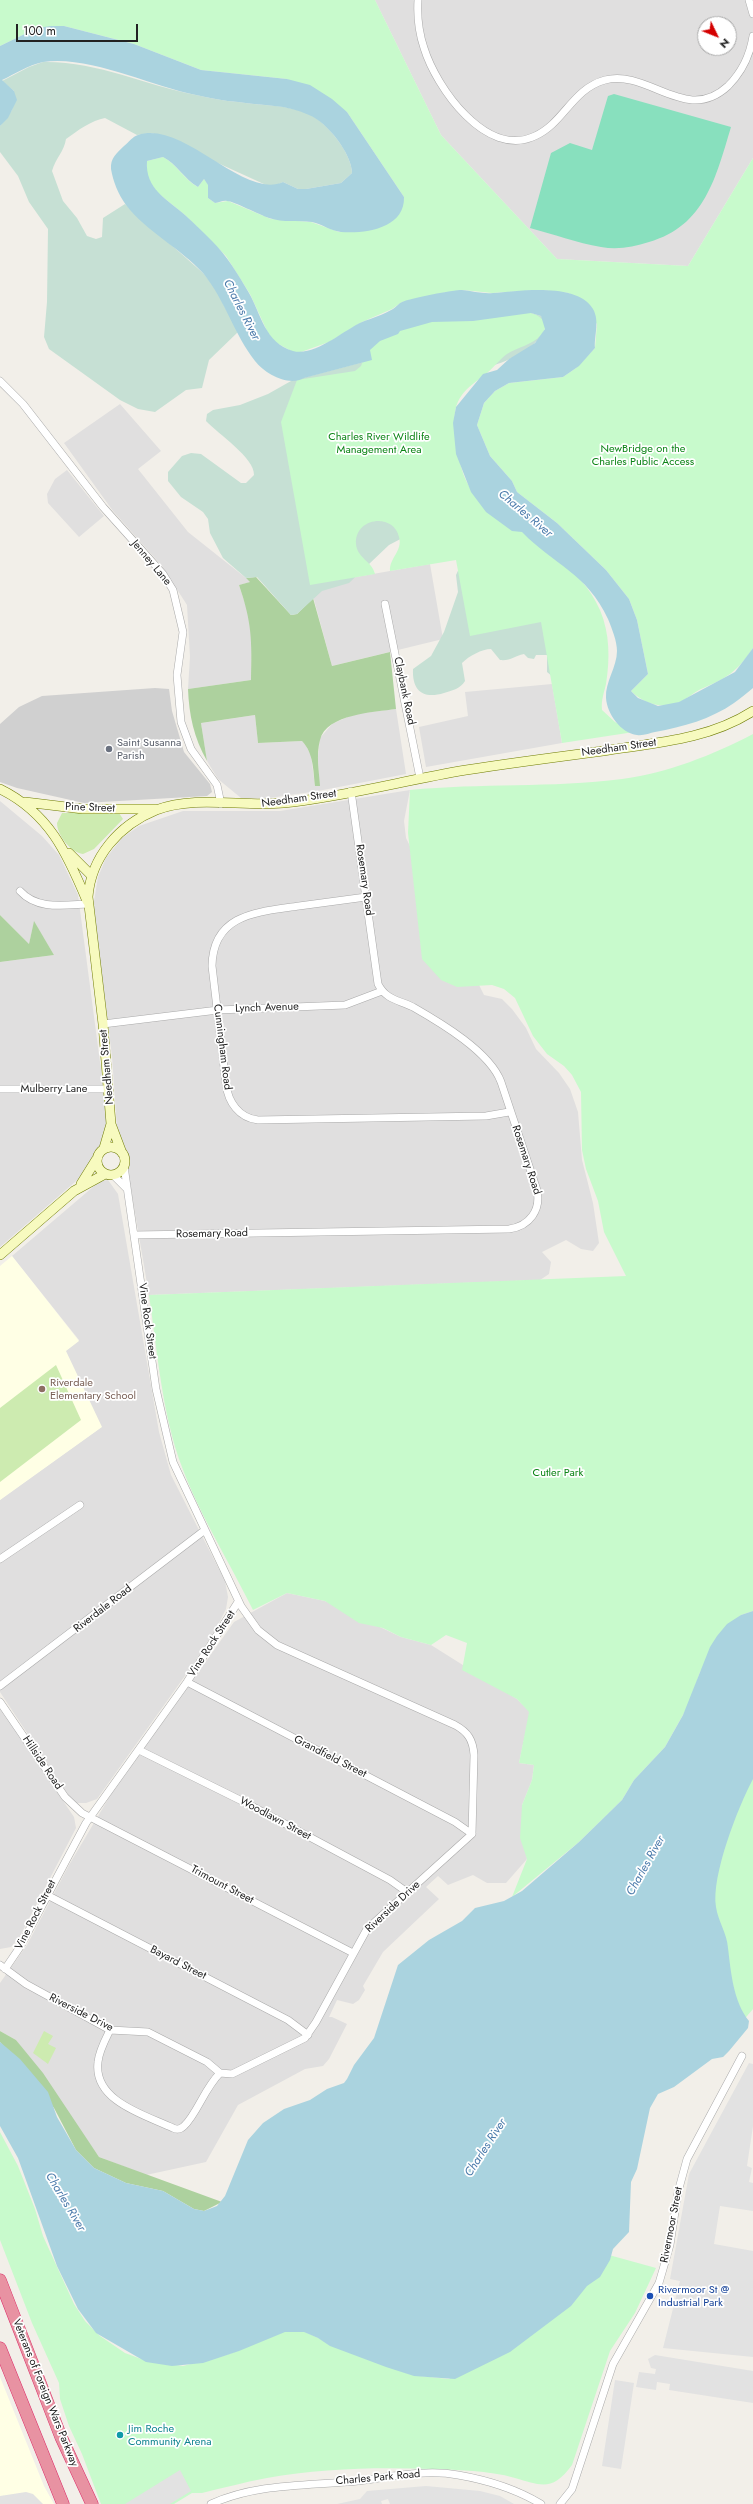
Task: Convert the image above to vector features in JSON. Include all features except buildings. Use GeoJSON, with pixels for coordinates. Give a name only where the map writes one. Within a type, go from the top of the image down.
{"type":"FeatureCollection","features":[{"type":"Feature","properties":{"kind":"highway","name":"Veterans of Foreign Wars Parkway"},"geometry":{"type":"LineString","coordinates":[[0,2280],[64,2443],[92,2504]]}},
{"type":"Feature","properties":{"kind":"highway"},"geometry":{"type":"LineString","coordinates":[[0,2348],[63,2504]]}},
{"type":"Feature","properties":{"kind":"main road","name":"Needham Street"},"geometry":{"type":"LineString","coordinates":[[122,1153],[111,1124],[103,1024],[88,904],[92,876],[101,854],[118,834],[138,820],[160,809],[185,804],[285,803],[351,792],[420,778],[688,737],[721,727],[753,711]]}},
{"type":"Feature","properties":{"kind":"main road","name":"Pine Street"},"geometry":{"type":"LineString","coordinates":[[0,789],[22,801],[38,814],[61,845],[92,876]]}},
{"type":"Feature","properties":{"kind":"main road","name":"Pine Street"},"geometry":{"type":"LineString","coordinates":[[22,801],[67,808],[160,809]]}},
{"type":"Feature","properties":{"kind":"main road","name":"Pine Street"},"geometry":{"type":"LineString","coordinates":[[61,845],[88,904]]}},
{"type":"Feature","properties":{"kind":"main road","name":"Needham Street"},"geometry":{"type":"LineString","coordinates":[[104,1148],[111,1124]]}},
{"type":"Feature","properties":{"kind":"main road"},"geometry":{"type":"LineString","coordinates":[[0,1255],[74,1191],[85,1179],[99,1153],[104,1148],[116,1148],[122,1153],[124,1166],[74,1191]]}},
{"type":"Feature","properties":{"kind":"main road"},"geometry":{"type":"LineString","coordinates":[[96,1160],[99,1169],[109,1174]]}},
{"type":"Feature","properties":{"kind":"street"},"geometry":{"type":"LineString","coordinates":[[418,0],[419,26],[423,47],[442,86],[474,122],[493,135],[510,141],[526,140],[540,134],[551,125],[580,92],[606,80],[633,81],[685,100],[709,98],[726,87],[741,70],[748,56],[753,36]]}},
{"type":"Feature","properties":{"kind":"street"},"geometry":{"type":"LineString","coordinates":[[749,0],[753,14]]}},
{"type":"Feature","properties":{"kind":"street","name":"Jenney Lane"},"geometry":{"type":"LineString","coordinates":[[0,381],[17,396],[52,442],[78,471],[103,507],[163,574],[173,590],[183,632],[177,675],[181,722],[191,749],[217,785],[221,804]]}},
{"type":"Feature","properties":{"kind":"street","name":"Claybank Road"},"geometry":{"type":"LineString","coordinates":[[385,604],[420,778]]}},
{"type":"Feature","properties":{"kind":"street","name":"Rosemary Road"},"geometry":{"type":"LineString","coordinates":[[134,1235],[514,1228],[530,1219],[539,1202],[535,1183],[509,1112],[499,1076],[484,1056],[415,1008],[392,999],[382,991],[377,977],[351,792]]}},
{"type":"Feature","properties":{"kind":"street"},"geometry":{"type":"LineString","coordinates":[[20,891],[29,900],[41,904],[88,904]]}},
{"type":"Feature","properties":{"kind":"street","name":"Cunningham Road"},"geometry":{"type":"LineString","coordinates":[[366,898],[262,911],[234,921],[221,934],[213,954],[212,972],[218,1010],[227,1091],[235,1107],[248,1118],[258,1120],[486,1116],[509,1112]]}},
{"type":"Feature","properties":{"kind":"street","name":"Lynch Avenue"},"geometry":{"type":"LineString","coordinates":[[103,1024],[218,1010],[345,1005],[382,991]]}},
{"type":"Feature","properties":{"kind":"street","name":"Mulberry Lane"},"geometry":{"type":"LineString","coordinates":[[0,1089],[109,1089]]}},
{"type":"Feature","properties":{"kind":"street","name":"Vine Rock Street"},"geometry":{"type":"LineString","coordinates":[[3,1967],[20,1947],[47,1894],[90,1817],[187,1682],[238,1602],[224,1568],[181,1483],[168,1447],[156,1389],[124,1166]]}},
{"type":"Feature","properties":{"kind":"street"},"geometry":{"type":"LineString","coordinates":[[109,1174],[126,1188]]}},
{"type":"Feature","properties":{"kind":"street"},"geometry":{"type":"LineString","coordinates":[[0,1559],[80,1505]]}},
{"type":"Feature","properties":{"kind":"street","name":"Riverdale Road"},"geometry":{"type":"LineString","coordinates":[[0,1686],[205,1530]]}},
{"type":"Feature","properties":{"kind":"street"},"geometry":{"type":"LineString","coordinates":[[238,1602],[258,1630],[277,1645],[455,1725],[468,1734],[472,1742],[474,1755],[472,1834]]}},
{"type":"Feature","properties":{"kind":"street","name":"Grandfield Street"},"geometry":{"type":"LineString","coordinates":[[187,1682],[455,1822],[472,1834]]}},
{"type":"Feature","properties":{"kind":"street","name":"Hillside Road"},"geometry":{"type":"LineString","coordinates":[[0,1702],[68,1801],[90,1817]]}},
{"type":"Feature","properties":{"kind":"street","name":"Woodlawn Street"},"geometry":{"type":"LineString","coordinates":[[139,1750],[248,1804],[390,1880],[407,1892]]}},
{"type":"Feature","properties":{"kind":"street","name":"Trimount Street"},"geometry":{"type":"LineString","coordinates":[[90,1817],[353,1953]]}},
{"type":"Feature","properties":{"kind":"street","name":"Riverside Drive"},"geometry":{"type":"LineString","coordinates":[[3,1967],[30,1986],[110,2030],[148,2032],[207,2062],[220,2073],[228,2074],[236,2072],[294,2045],[308,2035],[367,1929],[472,1834]]}},
{"type":"Feature","properties":{"kind":"street","name":"Bayard Street"},"geometry":{"type":"LineString","coordinates":[[47,1894],[288,2020],[308,2035]]}},
{"type":"Feature","properties":{"kind":"street"},"geometry":{"type":"LineString","coordinates":[[110,2030],[98,2061],[98,2075],[103,2088],[115,2099],[173,2128],[181,2129],[185,2125],[207,2087],[220,2073]]}},
{"type":"Feature","properties":{"kind":"street","name":"Rivermoor Street"},"geometry":{"type":"LineString","coordinates":[[560,2504],[572,2488],[612,2364],[659,2283],[670,2245],[678,2192],[687,2159],[742,2056]]}},
{"type":"Feature","properties":{"kind":"street","name":"Charles Park Road"},"geometry":{"type":"LineString","coordinates":[[212,2504],[226,2498],[260,2490],[418,2474],[464,2476],[510,2488],[541,2504]]}},
{"type":"Feature","properties":{"kind":"shaded area"},"geometry":{"type":"Polygon","coordinates":[[[375,0],[753,0],[753,158],[688,266],[557,259],[441,135],[375,0]]]}},
{"type":"Feature","properties":{"kind":"shaded area"},"geometry":{"type":"Polygon","coordinates":[[[120,404],[161,451],[138,469],[188,532],[251,582],[239,585],[249,615],[252,640],[251,680],[188,689],[190,657],[187,605],[162,566],[113,511],[64,443],[120,404]]]}},
{"type":"Feature","properties":{"kind":"shaded area"},"geometry":{"type":"Polygon","coordinates":[[[67,470],[104,516],[79,537],[48,503],[47,494],[55,479],[67,470]]]}},
{"type":"Feature","properties":{"kind":"shaded area"},"geometry":{"type":"Polygon","coordinates":[[[430,564],[443,639],[332,666],[310,585],[430,564]]]}},
{"type":"Feature","properties":{"kind":"shaded area"},"geometry":{"type":"Polygon","coordinates":[[[552,684],[562,743],[426,767],[419,727],[468,716],[465,692],[552,684]]]}},
{"type":"Feature","properties":{"kind":"shaded area"},"geometry":{"type":"Polygon","coordinates":[[[155,688],[169,689],[172,711],[184,752],[210,784],[212,792],[207,796],[84,803],[17,788],[0,782],[0,724],[19,707],[42,696],[155,688]]]}},
{"type":"Feature","properties":{"kind":"shaded area"},"geometry":{"type":"Polygon","coordinates":[[[396,709],[406,774],[318,791],[269,798],[241,798],[218,779],[207,761],[201,723],[255,715],[258,743],[302,741],[311,755],[315,786],[319,786],[318,757],[320,738],[332,724],[354,714],[396,709]]]}},
{"type":"Feature","properties":{"kind":"shaded area"},"geometry":{"type":"Polygon","coordinates":[[[410,790],[404,821],[406,838],[484,995],[502,999],[512,1009],[526,1028],[536,1049],[559,1073],[570,1089],[578,1112],[582,1160],[593,1203],[599,1243],[593,1251],[581,1249],[566,1240],[542,1252],[551,1262],[549,1274],[540,1280],[149,1295],[128,1172],[129,1158],[117,1128],[112,1056],[93,907],[98,877],[106,858],[122,838],[139,826],[183,811],[280,811],[410,790]]]}},
{"type":"Feature","properties":{"kind":"shaded area"},"geometry":{"type":"Polygon","coordinates":[[[0,801],[42,836],[59,855],[78,895],[108,1123],[105,1137],[83,1175],[0,1247],[0,962],[54,955],[34,922],[29,944],[0,915],[0,801]]]}},
{"type":"Feature","properties":{"kind":"shaded area"},"geometry":{"type":"Polygon","coordinates":[[[108,1180],[118,1194],[159,1432],[171,1475],[225,1581],[228,1597],[226,1609],[217,1627],[192,1666],[97,1799],[86,1803],[77,1803],[68,1795],[0,1692],[0,1500],[101,1427],[65,1351],[79,1340],[12,1256],[100,1181],[108,1180]]]}},
{"type":"Feature","properties":{"kind":"shaded area","name":"Riverdale Elementary School"},"geometry":{"type":"Polygon","coordinates":[[[12,1256],[79,1341],[66,1351],[102,1427],[0,1500],[0,1266],[12,1256]]]}},
{"type":"Feature","properties":{"kind":"shaded area"},"geometry":{"type":"Polygon","coordinates":[[[287,1593],[325,1601],[401,1637],[431,1645],[517,1699],[530,1712],[519,1763],[534,1765],[532,1780],[522,1805],[527,1859],[506,1883],[487,1883],[473,1875],[448,1885],[438,1876],[426,1887],[439,1899],[383,1952],[363,1986],[365,1990],[359,2000],[353,2004],[337,2000],[329,2017],[347,2024],[329,2059],[323,2066],[305,2069],[238,2105],[206,2162],[146,2175],[99,2157],[16,2040],[0,2031],[0,1983],[27,1945],[69,1865],[110,1796],[234,1622],[287,1593]]]}},
{"type":"Feature","properties":{"kind":"shaded area"},"geometry":{"type":"Polygon","coordinates":[[[0,1708],[74,1817],[76,1828],[19,1938],[11,1947],[0,1949],[0,1708]]]}},
{"type":"Feature","properties":{"kind":"shaded area"},"geometry":{"type":"Polygon","coordinates":[[[749,2063],[753,2064],[753,2126],[747,2166],[752,2168],[749,2182],[753,2183],[753,2211],[720,2206],[714,2244],[753,2251],[753,2357],[663,2348],[680,2281],[670,2279],[689,2174],[749,2063]]]}},
{"type":"Feature","properties":{"kind":"shaded area"},"geometry":{"type":"Polygon","coordinates":[[[655,2355],[753,2371],[753,2403],[669,2390],[670,2384],[657,2382],[656,2390],[636,2387],[639,2372],[655,2374],[656,2369],[651,2368],[648,2359],[655,2355]]]}},
{"type":"Feature","properties":{"kind":"shaded area"},"geometry":{"type":"Polygon","coordinates":[[[0,2377],[44,2486],[54,2504],[0,2504],[0,2377]]]}},
{"type":"Feature","properties":{"kind":"shaded area"},"geometry":{"type":"Polygon","coordinates":[[[615,2380],[634,2383],[621,2469],[602,2466],[615,2380]]]}},
{"type":"Feature","properties":{"kind":"shaded area"},"geometry":{"type":"Polygon","coordinates":[[[180,2470],[191,2491],[170,2504],[125,2504],[180,2470]]]}},
{"type":"Feature","properties":{"kind":"shaded area"},"geometry":{"type":"Polygon","coordinates":[[[426,2486],[480,2491],[500,2496],[514,2504],[390,2504],[388,2499],[381,2501],[382,2504],[337,2504],[360,2499],[367,2491],[426,2486]]]}},
{"type":"Feature","properties":{"kind":"shaded area"},"geometry":{"type":"Polygon","coordinates":[[[26,2492],[33,2494],[43,2504],[0,2504],[0,2496],[26,2492]]]}},
{"type":"Feature","properties":{"kind":"green space","name":"NewBridge on the Charles Public Access"},"geometry":{"type":"Polygon","coordinates":[[[0,0],[375,0],[441,135],[557,259],[688,266],[753,158],[753,648],[742,663],[725,678],[698,691],[683,701],[674,704],[654,704],[636,696],[631,691],[648,674],[637,620],[629,599],[606,570],[557,523],[517,492],[512,481],[490,456],[477,425],[484,403],[495,391],[509,383],[563,377],[576,368],[595,348],[597,324],[569,293],[540,290],[492,293],[463,290],[442,293],[402,302],[392,309],[362,322],[329,342],[301,352],[293,352],[273,341],[250,294],[226,256],[185,215],[153,189],[146,172],[147,161],[163,157],[198,187],[204,179],[208,184],[208,198],[215,203],[228,201],[271,219],[311,222],[339,232],[374,229],[404,197],[347,112],[287,79],[201,70],[134,44],[64,26],[37,28],[0,46],[0,0]]]}},
{"type":"Feature","properties":{"kind":"green space"},"geometry":{"type":"Polygon","coordinates":[[[43,62],[82,65],[120,74],[177,91],[228,101],[291,108],[309,114],[331,131],[343,148],[351,165],[352,173],[341,183],[298,189],[283,182],[275,186],[266,185],[152,133],[137,135],[105,118],[90,123],[66,139],[64,148],[52,171],[63,201],[77,218],[87,236],[96,239],[102,237],[103,218],[125,204],[203,273],[214,286],[238,332],[209,360],[202,388],[186,390],[155,412],[138,409],[120,400],[49,349],[44,337],[47,302],[48,229],[29,202],[18,176],[0,152],[0,126],[12,110],[14,91],[2,81],[29,67],[43,62]]]}},
{"type":"Feature","properties":{"kind":"green space"},"geometry":{"type":"Polygon","coordinates":[[[614,94],[731,127],[720,164],[713,181],[696,212],[668,235],[631,247],[601,247],[530,228],[551,153],[570,143],[592,150],[608,96],[614,94]]]}},
{"type":"Feature","properties":{"kind":"green space","name":"Charles River Wildlife Management Area"},"geometry":{"type":"Polygon","coordinates":[[[526,312],[539,317],[545,323],[544,330],[541,335],[529,344],[504,356],[487,373],[466,390],[458,402],[455,418],[455,429],[458,454],[462,470],[468,485],[478,498],[555,556],[569,568],[592,595],[600,610],[606,628],[608,647],[607,675],[602,700],[602,710],[615,722],[634,732],[562,743],[541,622],[470,636],[456,560],[390,571],[390,566],[398,550],[400,542],[395,529],[389,524],[382,521],[374,521],[361,528],[357,535],[357,549],[371,566],[375,574],[310,585],[281,422],[297,380],[355,371],[361,366],[367,351],[388,333],[413,325],[448,319],[492,318],[526,312]]]}},
{"type":"Feature","properties":{"kind":"green space"},"geometry":{"type":"Polygon","coordinates":[[[531,313],[541,316],[544,324],[543,333],[529,348],[499,364],[466,369],[412,533],[389,545],[349,583],[322,591],[297,614],[291,615],[257,577],[246,578],[223,558],[210,533],[208,519],[203,512],[181,497],[168,481],[168,472],[182,456],[191,453],[201,454],[241,483],[246,483],[254,475],[253,468],[249,461],[235,446],[206,421],[207,414],[213,410],[240,405],[268,394],[291,381],[371,360],[501,315],[531,313]]]}},
{"type":"Feature","properties":{"kind":"green space"},"geometry":{"type":"Polygon","coordinates":[[[462,562],[552,608],[553,677],[547,672],[547,655],[536,655],[534,659],[528,658],[524,654],[510,659],[500,660],[491,649],[476,653],[462,663],[465,681],[456,689],[437,695],[431,695],[421,692],[417,688],[413,677],[413,669],[431,656],[444,632],[458,592],[456,575],[462,562]]]}},
{"type":"Feature","properties":{"kind":"green space"},"geometry":{"type":"Polygon","coordinates":[[[256,577],[291,615],[297,614],[313,598],[332,666],[390,652],[396,709],[352,716],[331,725],[324,731],[320,740],[318,751],[320,786],[315,786],[311,757],[302,741],[258,743],[255,715],[201,723],[207,761],[196,735],[191,717],[188,689],[251,680],[249,621],[239,585],[250,582],[246,578],[256,577]]]}},
{"type":"Feature","properties":{"kind":"green space","name":"Cutler Park"},"geometry":{"type":"Polygon","coordinates":[[[753,734],[753,1611],[741,1615],[700,1672],[689,1704],[665,1747],[634,1780],[622,1800],[579,1842],[512,1897],[527,1859],[520,1838],[522,1805],[532,1780],[534,1765],[519,1763],[529,1712],[517,1699],[462,1670],[467,1643],[446,1635],[431,1645],[401,1637],[383,1628],[359,1623],[325,1601],[287,1593],[253,1610],[197,1503],[179,1459],[164,1401],[149,1295],[626,1276],[604,1232],[598,1201],[586,1169],[582,1150],[581,1092],[572,1075],[564,1066],[547,1054],[533,1036],[515,998],[504,989],[492,985],[457,987],[441,980],[422,959],[408,833],[410,790],[569,784],[622,779],[673,768],[706,756],[753,734]]]}},
{"type":"Feature","properties":{"kind":"green space"},"geometry":{"type":"Polygon","coordinates":[[[62,813],[119,813],[123,819],[94,849],[83,854],[78,853],[70,847],[59,833],[57,823],[62,813]]]}},
{"type":"Feature","properties":{"kind":"green space"},"geometry":{"type":"Polygon","coordinates":[[[0,915],[29,944],[34,921],[54,955],[0,962],[0,915]]]}},
{"type":"Feature","properties":{"kind":"green space"},"geometry":{"type":"Polygon","coordinates":[[[56,1365],[81,1420],[0,1482],[0,1408],[56,1365]]]}},
{"type":"Feature","properties":{"kind":"green space"},"geometry":{"type":"Polygon","coordinates":[[[753,1753],[753,2009],[713,2056],[705,1904],[753,1753]]]}},
{"type":"Feature","properties":{"kind":"green space"},"geometry":{"type":"Polygon","coordinates":[[[0,2031],[16,2040],[43,2073],[99,2157],[222,2202],[204,2211],[194,2209],[163,2191],[126,2183],[94,2168],[76,2150],[54,2108],[0,2042],[0,2031]]]}},
{"type":"Feature","properties":{"kind":"green space"},"geometry":{"type":"Polygon","coordinates":[[[44,2031],[53,2036],[48,2044],[56,2048],[48,2064],[33,2053],[44,2031]]]}},
{"type":"Feature","properties":{"kind":"green space"},"geometry":{"type":"Polygon","coordinates":[[[0,2132],[18,2166],[35,2209],[43,2236],[74,2304],[85,2321],[100,2336],[125,2353],[144,2360],[183,2366],[232,2353],[284,2330],[303,2331],[329,2343],[420,2376],[449,2379],[609,2255],[656,2268],[635,2313],[610,2351],[572,2465],[559,2479],[553,2483],[533,2483],[499,2474],[473,2471],[396,2468],[343,2469],[292,2474],[202,2493],[192,2493],[174,2504],[101,2504],[82,2454],[69,2426],[60,2399],[59,2383],[32,2323],[0,2240],[0,2132]]]}},
{"type":"Feature","properties":{"kind":"water","name":"Charles River"},"geometry":{"type":"Polygon","coordinates":[[[64,26],[134,44],[201,70],[287,79],[310,85],[332,99],[347,112],[404,197],[403,207],[398,216],[382,227],[372,230],[362,232],[341,232],[312,222],[269,218],[230,202],[224,201],[215,203],[208,198],[208,185],[204,179],[198,187],[163,157],[147,161],[147,171],[153,186],[195,224],[223,253],[249,293],[270,335],[276,342],[284,347],[293,351],[301,352],[319,347],[362,322],[393,309],[402,302],[450,291],[462,290],[489,293],[547,290],[574,295],[585,300],[593,309],[596,318],[595,348],[579,366],[563,377],[509,383],[495,391],[484,403],[477,425],[490,456],[512,481],[517,492],[557,523],[606,570],[629,599],[637,620],[648,674],[631,691],[638,698],[658,706],[679,702],[735,672],[753,648],[753,688],[737,701],[716,714],[676,728],[637,735],[620,727],[609,710],[606,698],[607,686],[615,663],[617,647],[610,623],[600,603],[580,580],[522,532],[512,531],[486,512],[471,492],[456,454],[453,423],[456,407],[483,374],[497,370],[509,359],[535,343],[545,329],[541,316],[531,313],[473,321],[432,322],[400,331],[398,334],[380,341],[370,350],[372,360],[291,381],[278,378],[271,374],[259,366],[248,351],[211,283],[203,273],[144,224],[126,205],[115,183],[111,165],[117,153],[134,137],[138,135],[156,133],[194,148],[250,180],[267,185],[283,182],[298,189],[306,189],[341,183],[352,173],[351,165],[343,148],[331,131],[323,124],[300,111],[283,107],[228,101],[201,96],[178,91],[100,67],[61,61],[37,63],[2,80],[14,91],[17,100],[8,118],[0,126],[0,46],[37,28],[64,26]]]}},
{"type":"Feature","properties":{"kind":"water","name":"Charles River"},"geometry":{"type":"Polygon","coordinates":[[[753,1611],[753,1779],[740,1806],[727,1842],[718,1878],[716,1894],[716,1907],[727,1943],[736,1995],[739,2005],[749,2021],[748,2028],[723,2057],[712,2059],[674,2087],[658,2094],[650,2108],[637,2169],[631,2182],[629,2232],[613,2249],[610,2260],[600,2277],[587,2286],[571,2306],[510,2352],[455,2379],[414,2376],[330,2346],[318,2338],[304,2332],[285,2332],[239,2351],[203,2363],[172,2366],[146,2362],[96,2333],[78,2309],[57,2266],[18,2158],[0,2126],[0,2042],[20,2059],[48,2092],[57,2117],[76,2150],[94,2168],[126,2183],[163,2191],[194,2209],[204,2211],[217,2206],[225,2196],[248,2140],[263,2123],[284,2109],[310,2100],[327,2089],[344,2083],[354,2065],[374,2038],[398,1965],[429,1940],[462,1921],[475,1908],[504,1901],[522,1891],[579,1842],[622,1800],[634,1780],[665,1747],[683,1715],[710,1647],[717,1636],[727,1624],[741,1615],[753,1611]]]}},
{"type":"Feature","properties":{"kind":"place","name":"Saint Susanna Parish"},"geometry":{"type":"Point","coordinates":[109,749]}},
{"type":"Feature","properties":{"kind":"place","name":"Riverdale Elementary School"},"geometry":{"type":"Point","coordinates":[42,1389]}},
{"type":"Feature","properties":{"kind":"place","name":"Rivermoor St @ Industrial Park"},"geometry":{"type":"Point","coordinates":[650,2296]}},
{"type":"Feature","properties":{"kind":"place","name":"Jim Roche Community Arena"},"geometry":{"type":"Point","coordinates":[120,2435]}}]}
